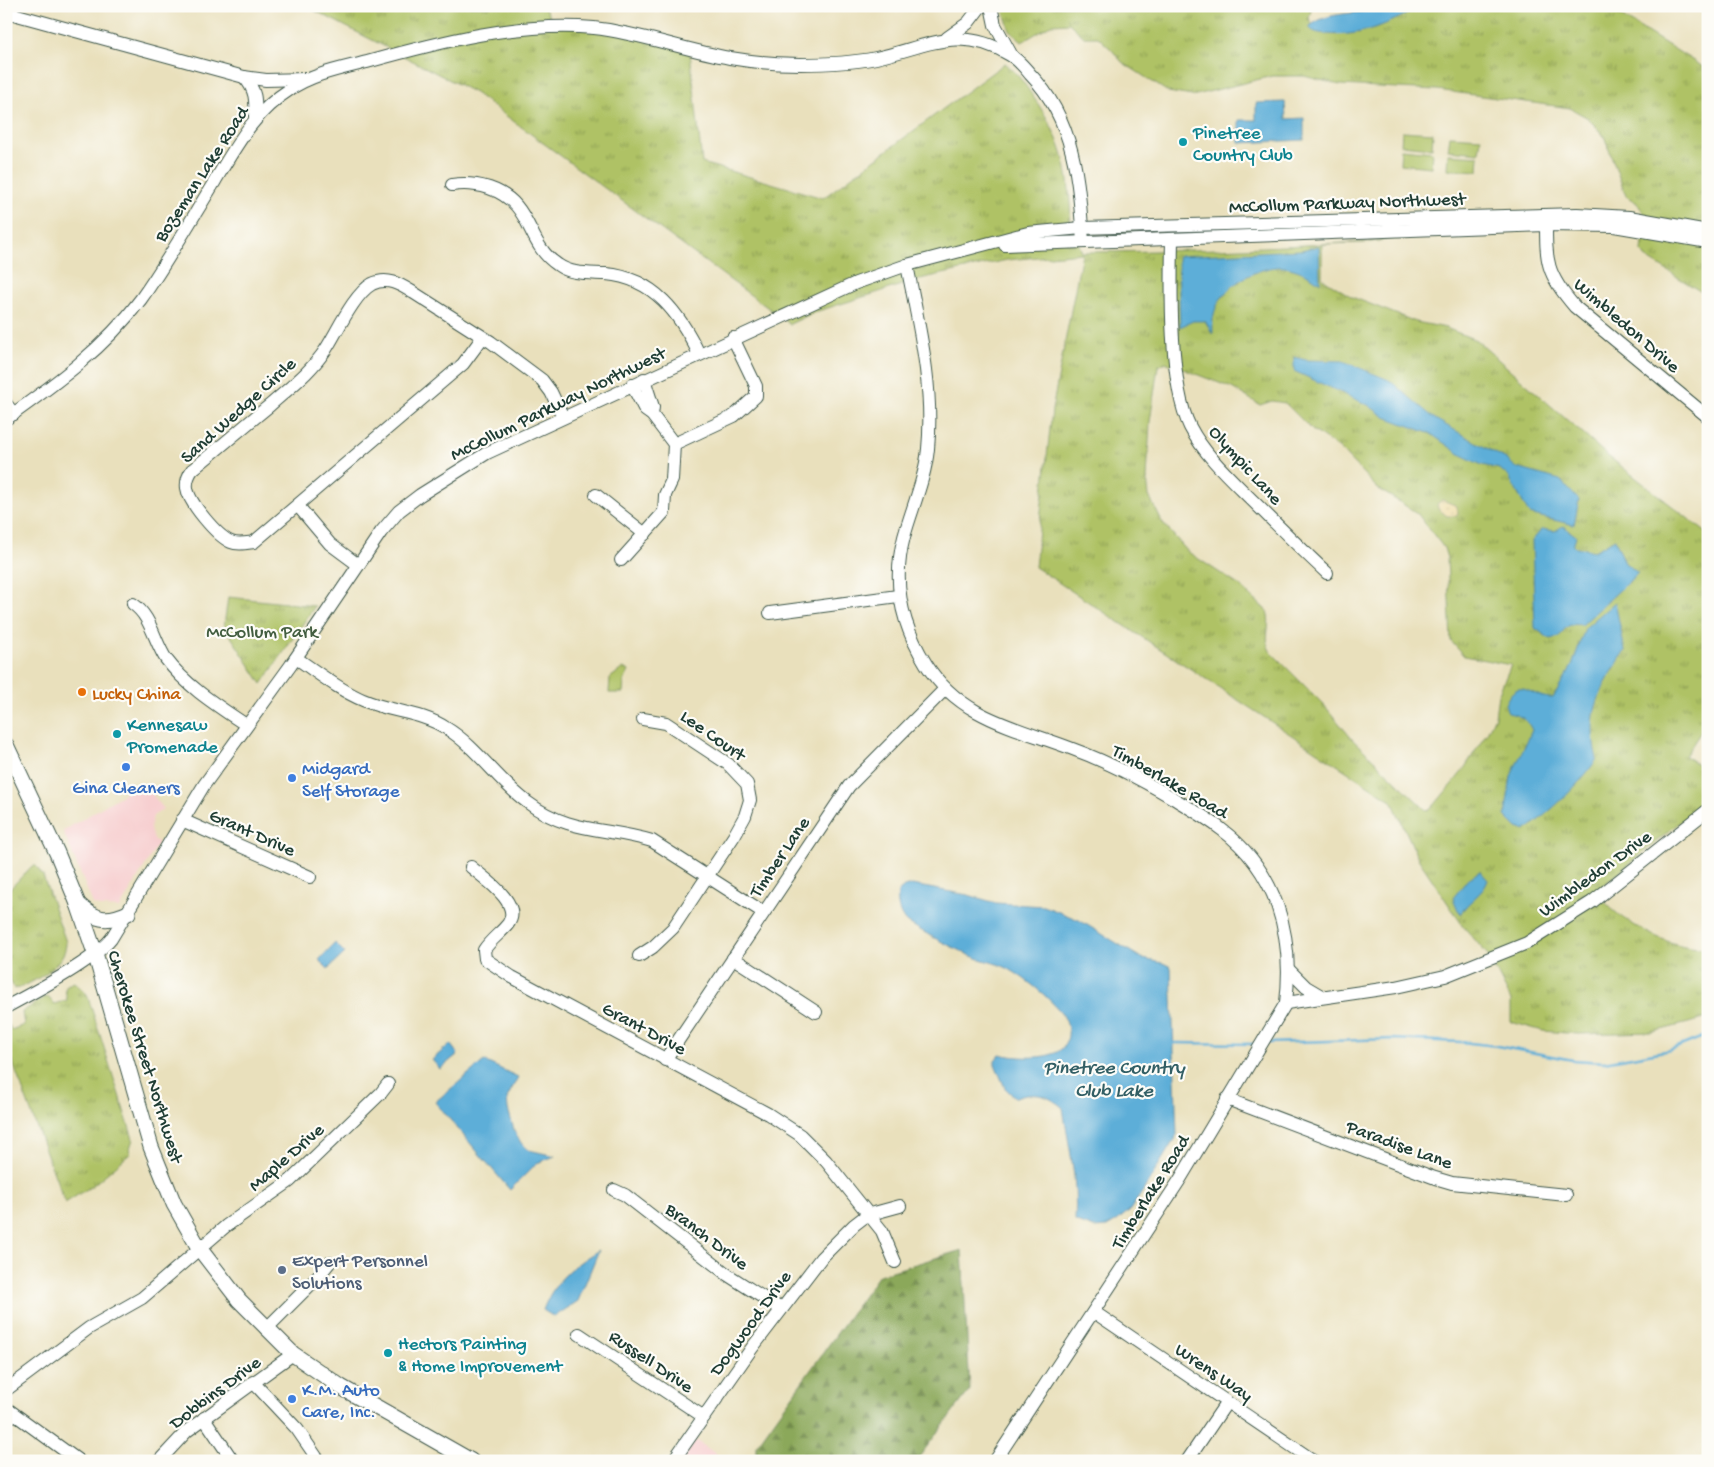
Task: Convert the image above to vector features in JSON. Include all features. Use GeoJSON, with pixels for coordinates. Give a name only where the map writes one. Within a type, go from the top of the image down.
{"type":"FeatureCollection","features":[{"type":"Feature","properties":{"kind":"main road","name":"Cherokee Street Northwest"},"geometry":{"type":"LineString","coordinates":[[6,745],[57,852],[78,904],[95,953],[150,1147],[174,1204],[199,1248],[220,1277],[266,1329],[293,1354],[341,1387],[471,1461]]}},
{"type":"Feature","properties":{"kind":"main road"},"geometry":{"type":"LineString","coordinates":[[78,904],[92,916],[102,920],[113,919],[128,913]]}},
{"type":"Feature","properties":{"kind":"street"},"geometry":{"type":"LineString","coordinates":[[947,38],[968,23],[981,6]]}},
{"type":"Feature","properties":{"kind":"street"},"geometry":{"type":"LineString","coordinates":[[991,6],[995,25],[1012,56]]}},
{"type":"Feature","properties":{"kind":"street"},"geometry":{"type":"LineString","coordinates":[[6,12],[244,77],[283,80],[307,78]]}},
{"type":"Feature","properties":{"kind":"street","name":"Bozeman Lake Road"},"geometry":{"type":"LineString","coordinates":[[9,412],[91,354],[112,334],[140,300],[255,118],[285,92],[307,78],[397,53],[525,29],[592,28],[633,34],[730,58],[802,64],[875,58],[947,38],[978,42],[1012,56],[1044,89],[1067,130],[1076,167],[1083,242]]}},
{"type":"Feature","properties":{"kind":"street"},"geometry":{"type":"LineString","coordinates":[[244,77],[253,88],[256,96],[255,118]]}},
{"type":"Feature","properties":{"kind":"street"},"geometry":{"type":"LineString","coordinates":[[452,185],[462,183],[484,186],[512,199],[519,206],[543,251],[558,265],[576,272],[616,275],[633,280],[649,289],[679,315],[699,354]]}},
{"type":"Feature","properties":{"kind":"street","name":"McCollum Parkway Northwest"},"geometry":{"type":"LineString","coordinates":[[987,245],[1172,239],[1629,217],[1708,231]]}},
{"type":"Feature","properties":{"kind":"street","name":"McCollum Parkway Northwest"},"geometry":{"type":"LineString","coordinates":[[6,1007],[95,953],[108,942],[128,913],[182,820],[246,725],[296,658],[357,564],[387,525],[420,495],[481,456],[826,296],[908,265],[1028,233],[1082,228],[1546,220],[1614,226],[1708,242]]}},
{"type":"Feature","properties":{"kind":"street","name":"Wimbledon Drive"},"geometry":{"type":"LineString","coordinates":[[1546,220],[1548,268],[1560,290],[1575,307],[1708,417]]}},
{"type":"Feature","properties":{"kind":"street","name":"Olympic Lane"},"geometry":{"type":"LineString","coordinates":[[1172,239],[1172,310],[1178,388],[1190,425],[1198,440],[1222,469],[1327,573]]}},
{"type":"Feature","properties":{"kind":"street","name":"Timberlake Road"},"geometry":{"type":"LineString","coordinates":[[908,265],[928,369],[929,418],[928,451],[903,540],[898,596],[908,630],[925,663],[944,690],[973,710],[1000,724],[1068,747],[1136,776],[1222,829],[1239,844],[1260,870],[1272,893],[1285,926],[1288,970],[1286,1003],[1179,1182],[995,1461]]}},
{"type":"Feature","properties":{"kind":"street","name":"Sand Wedge Circle"},"geometry":{"type":"LineString","coordinates":[[483,337],[463,364],[254,542],[243,544],[232,542],[217,532],[191,498],[187,490],[188,476],[192,470],[315,364],[368,287],[381,280],[397,284],[483,337],[542,380],[551,392],[563,417]]}},
{"type":"Feature","properties":{"kind":"street"},"geometry":{"type":"LineString","coordinates":[[674,444],[734,416],[756,396],[756,386],[733,338]]}},
{"type":"Feature","properties":{"kind":"street"},"geometry":{"type":"LineString","coordinates":[[644,379],[653,407],[652,415]]}},
{"type":"Feature","properties":{"kind":"street"},"geometry":{"type":"LineString","coordinates":[[622,560],[664,512],[665,495],[672,480],[674,444],[652,415],[645,410],[632,385]]}},
{"type":"Feature","properties":{"kind":"street"},"geometry":{"type":"LineString","coordinates":[[596,495],[645,534]]}},
{"type":"Feature","properties":{"kind":"street"},"geometry":{"type":"LineString","coordinates":[[298,506],[330,544],[357,564]]}},
{"type":"Feature","properties":{"kind":"street"},"geometry":{"type":"LineString","coordinates":[[770,613],[898,596]]}},
{"type":"Feature","properties":{"kind":"street"},"geometry":{"type":"LineString","coordinates":[[133,604],[141,609],[162,652],[184,680],[246,725]]}},
{"type":"Feature","properties":{"kind":"street"},"geometry":{"type":"LineString","coordinates":[[296,658],[362,700],[446,728],[517,795],[541,812],[578,828],[634,835],[652,841],[764,912]]}},
{"type":"Feature","properties":{"kind":"street","name":"Timber Lane"},"geometry":{"type":"LineString","coordinates":[[665,1060],[849,786],[944,690]]}},
{"type":"Feature","properties":{"kind":"street","name":"Lee Court"},"geometry":{"type":"LineString","coordinates":[[639,956],[653,947],[673,928],[745,816],[750,800],[746,784],[728,764],[666,723],[643,719]]}},
{"type":"Feature","properties":{"kind":"street","name":"Wimbledon Drive"},"geometry":{"type":"LineString","coordinates":[[1286,1003],[1396,987],[1445,976],[1527,943],[1592,902],[1708,810]]}},
{"type":"Feature","properties":{"kind":"street","name":"Grant Drive"},"geometry":{"type":"LineString","coordinates":[[182,820],[310,877]]}},
{"type":"Feature","properties":{"kind":"street","name":"Grant Drive"},"geometry":{"type":"LineString","coordinates":[[472,867],[513,908],[512,917],[507,925],[484,950],[485,959],[510,981],[768,1114],[800,1135],[826,1161],[867,1215]]}},
{"type":"Feature","properties":{"kind":"street"},"geometry":{"type":"LineString","coordinates":[[733,958],[816,1012]]}},
{"type":"Feature","properties":{"kind":"street"},"geometry":{"type":"LineString","coordinates":[[1288,970],[1306,987],[1323,997]]}},
{"type":"Feature","properties":{"kind":"street","name":"Maple Drive"},"geometry":{"type":"LineString","coordinates":[[6,1390],[90,1328],[142,1298],[199,1248],[290,1181],[381,1094],[388,1084]]}},
{"type":"Feature","properties":{"kind":"street","name":"Paradise Lane"},"geometry":{"type":"LineString","coordinates":[[1227,1099],[1452,1183],[1566,1195]]}},
{"type":"Feature","properties":{"kind":"street","name":"Branch Drive"},"geometry":{"type":"LineString","coordinates":[[614,1190],[626,1196],[728,1275],[781,1309]]}},
{"type":"Feature","properties":{"kind":"street","name":"Dogwood Drive"},"geometry":{"type":"LineString","coordinates":[[673,1461],[781,1309],[821,1258],[854,1225],[867,1215],[900,1206]]}},
{"type":"Feature","properties":{"kind":"street"},"geometry":{"type":"LineString","coordinates":[[867,1215],[882,1231],[895,1262]]}},
{"type":"Feature","properties":{"kind":"street"},"geometry":{"type":"LineString","coordinates":[[266,1329],[316,1280],[329,1263]]}},
{"type":"Feature","properties":{"kind":"street","name":"Wrens Way"},"geometry":{"type":"LineString","coordinates":[[1094,1312],[1314,1461]]}},
{"type":"Feature","properties":{"kind":"street","name":"Russell Drive"},"geometry":{"type":"LineString","coordinates":[[579,1334],[704,1417]]}},
{"type":"Feature","properties":{"kind":"street","name":"Dobbins Drive"},"geometry":{"type":"LineString","coordinates":[[160,1461],[188,1431],[204,1418],[293,1354]]}},
{"type":"Feature","properties":{"kind":"street"},"geometry":{"type":"LineString","coordinates":[[253,1382],[297,1430],[319,1461]]}},
{"type":"Feature","properties":{"kind":"street"},"geometry":{"type":"LineString","coordinates":[[1187,1461],[1227,1402]]}},
{"type":"Feature","properties":{"kind":"street"},"geometry":{"type":"LineString","coordinates":[[6,1408],[79,1461]]}},
{"type":"Feature","properties":{"kind":"street"},"geometry":{"type":"LineString","coordinates":[[204,1418],[234,1461]]}},
{"type":"Feature","properties":{"kind":"shaded area"},"geometry":{"type":"Polygon","coordinates":[[[140,784],[148,789],[164,809],[153,816],[150,829],[154,840],[159,842],[120,908],[101,907],[93,904],[63,831],[140,784]]]}},
{"type":"Feature","properties":{"kind":"shaded area"},"geometry":{"type":"Polygon","coordinates":[[[696,1440],[726,1461],[681,1461],[696,1440]]]}},
{"type":"Feature","properties":{"kind":"green space"},"geometry":{"type":"Polygon","coordinates":[[[306,6],[544,6],[553,24],[616,24],[690,52],[702,163],[823,198],[1005,63],[1028,88],[1054,132],[1065,164],[1068,180],[1071,236],[1078,242],[1082,252],[1322,244],[1322,278],[1352,297],[1416,322],[1446,328],[1476,340],[1608,456],[1708,534],[1708,721],[1685,756],[1708,771],[1708,799],[1600,888],[1606,903],[1625,920],[1639,928],[1682,946],[1708,947],[1708,1018],[1653,1032],[1578,1034],[1543,1031],[1511,1022],[1511,1000],[1488,955],[1463,926],[1419,860],[1392,801],[1035,567],[1052,410],[1082,253],[1007,260],[924,278],[815,312],[790,324],[475,93],[306,6]],[[1165,362],[1158,366],[1150,422],[1147,478],[1149,496],[1162,522],[1188,552],[1240,586],[1267,611],[1269,621],[1267,642],[1270,651],[1324,705],[1353,740],[1426,810],[1431,809],[1462,772],[1488,731],[1495,716],[1498,695],[1511,665],[1464,656],[1451,641],[1447,558],[1444,548],[1417,513],[1377,488],[1340,449],[1312,430],[1285,403],[1272,401],[1260,405],[1232,388],[1165,362]]]}},
{"type":"Feature","properties":{"kind":"green space","name":"Pinetree Country Club"},"geometry":{"type":"Polygon","coordinates":[[[1002,6],[1312,6],[1309,18],[1314,30],[1417,6],[1594,6],[1610,9],[1708,70],[1708,296],[1645,257],[1642,252],[1645,215],[1637,203],[1626,196],[1604,136],[1588,118],[1570,108],[1437,90],[1340,85],[1304,76],[1272,76],[1192,96],[1168,92],[1122,62],[1098,37],[1084,37],[1069,23],[1052,24],[1022,42],[1010,31],[1002,6]]]}},
{"type":"Feature","properties":{"kind":"green space"},"geometry":{"type":"Polygon","coordinates":[[[1402,131],[1433,133],[1432,148],[1401,145],[1402,131]]]}},
{"type":"Feature","properties":{"kind":"green space"},"geometry":{"type":"Polygon","coordinates":[[[1450,136],[1481,138],[1479,153],[1448,150],[1450,136]]]}},
{"type":"Feature","properties":{"kind":"green space"},"geometry":{"type":"Polygon","coordinates":[[[1401,149],[1432,152],[1431,167],[1400,164],[1401,149]]]}},
{"type":"Feature","properties":{"kind":"green space"},"geometry":{"type":"Polygon","coordinates":[[[1448,154],[1479,156],[1478,171],[1447,169],[1448,154]]]}},
{"type":"Feature","properties":{"kind":"green space"},"geometry":{"type":"Polygon","coordinates":[[[1406,234],[1418,235],[1364,243],[1325,244],[1367,242],[1406,234]]]}},
{"type":"Feature","properties":{"kind":"green space","name":"McCollum Park"},"geometry":{"type":"Polygon","coordinates":[[[228,597],[315,606],[262,684],[224,626],[228,597]]]}},
{"type":"Feature","properties":{"kind":"green space"},"geometry":{"type":"Polygon","coordinates":[[[623,668],[629,671],[624,681],[623,693],[609,693],[610,678],[623,668]]]}},
{"type":"Feature","properties":{"kind":"green space"},"geometry":{"type":"Polygon","coordinates":[[[32,866],[36,866],[43,876],[66,942],[65,950],[61,958],[48,972],[30,983],[14,989],[6,970],[6,893],[32,866]]]}},
{"type":"Feature","properties":{"kind":"green space"},"geometry":{"type":"Polygon","coordinates":[[[74,982],[87,994],[133,1139],[129,1151],[131,1153],[92,1186],[65,1203],[6,1045],[6,1025],[9,1025],[11,1030],[24,1025],[22,1012],[44,998],[48,997],[54,1004],[67,1000],[65,989],[67,985],[74,982]]]}},
{"type":"Feature","properties":{"kind":"green space"},"geometry":{"type":"Polygon","coordinates":[[[962,1250],[970,1390],[916,1461],[756,1461],[756,1446],[879,1275],[962,1250]]]}},
{"type":"Feature","properties":{"kind":"sand"},"geometry":{"type":"Polygon","coordinates":[[[1442,500],[1455,505],[1458,512],[1457,516],[1447,516],[1438,509],[1437,504],[1442,500]]]}},
{"type":"Feature","properties":{"kind":"water"},"geometry":{"type":"Polygon","coordinates":[[[1383,6],[1422,6],[1388,23],[1352,34],[1321,33],[1315,32],[1309,27],[1317,21],[1335,15],[1383,6]]]}},
{"type":"Feature","properties":{"kind":"water"},"geometry":{"type":"Polygon","coordinates":[[[1285,102],[1286,119],[1304,118],[1304,140],[1239,143],[1239,120],[1256,120],[1256,103],[1285,102]]]}},
{"type":"Feature","properties":{"kind":"water"},"geometry":{"type":"Polygon","coordinates":[[[1319,246],[1320,283],[1304,273],[1289,268],[1274,267],[1263,270],[1242,280],[1224,295],[1214,314],[1213,334],[1205,321],[1193,321],[1180,327],[1178,256],[1301,250],[1319,246]]]}},
{"type":"Feature","properties":{"kind":"water"},"geometry":{"type":"Polygon","coordinates":[[[1294,357],[1306,360],[1343,361],[1389,380],[1435,419],[1506,459],[1517,468],[1560,480],[1579,500],[1574,525],[1529,514],[1509,477],[1500,469],[1482,465],[1461,455],[1431,434],[1385,417],[1368,405],[1294,371],[1294,357]]]}},
{"type":"Feature","properties":{"kind":"water"},"geometry":{"type":"Polygon","coordinates":[[[1563,526],[1576,536],[1573,546],[1594,551],[1615,539],[1625,563],[1638,573],[1582,625],[1574,624],[1568,626],[1559,637],[1550,639],[1535,628],[1532,541],[1542,529],[1555,531],[1563,526]]]}},
{"type":"Feature","properties":{"kind":"water"},"geometry":{"type":"Polygon","coordinates":[[[1615,602],[1625,651],[1602,690],[1594,714],[1594,742],[1597,759],[1573,789],[1545,815],[1525,831],[1517,828],[1505,816],[1511,776],[1532,730],[1523,718],[1508,713],[1505,704],[1515,690],[1521,689],[1553,698],[1572,666],[1585,628],[1615,602]]]}},
{"type":"Feature","properties":{"kind":"water"},"geometry":{"type":"Polygon","coordinates":[[[1480,871],[1488,880],[1486,885],[1460,915],[1453,898],[1468,879],[1480,871]]]}},
{"type":"Feature","properties":{"kind":"water","name":"Pinetree Country Club Lake"},"geometry":{"type":"Polygon","coordinates":[[[912,885],[968,895],[996,903],[1044,906],[1079,920],[1143,959],[1163,963],[1171,967],[1177,1135],[1130,1210],[1107,1227],[1094,1228],[1075,1221],[1074,1178],[1063,1108],[1041,1095],[1016,1098],[1005,1088],[995,1064],[995,1060],[1000,1054],[1039,1057],[1060,1050],[1067,1041],[1068,1035],[1065,1019],[1054,1004],[1042,993],[1009,969],[969,955],[905,921],[898,908],[898,892],[904,887],[912,885]]]}},
{"type":"Feature","properties":{"kind":"water"},"geometry":{"type":"Polygon","coordinates":[[[335,943],[345,953],[328,969],[319,960],[335,943]]]}},
{"type":"Feature","properties":{"kind":"water"},"geometry":{"type":"Polygon","coordinates":[[[450,1044],[458,1054],[440,1069],[432,1060],[450,1044]]]}},
{"type":"Feature","properties":{"kind":"water"},"geometry":{"type":"Polygon","coordinates":[[[484,1061],[518,1077],[507,1098],[514,1130],[521,1143],[529,1150],[555,1156],[537,1163],[510,1190],[435,1102],[484,1061]]]}},
{"type":"Feature","properties":{"kind":"water"},"geometry":{"type":"Polygon","coordinates":[[[599,1250],[578,1301],[554,1317],[543,1310],[553,1290],[565,1275],[599,1250]]]}},
{"type":"Feature","properties":{"kind":"waterway"},"geometry":{"type":"LineString","coordinates":[[1266,1043],[1392,1039],[1461,1042],[1497,1046],[1573,1060],[1604,1062],[1670,1050],[1708,1035]]}},
{"type":"Feature","properties":{"kind":"waterway"},"geometry":{"type":"LineString","coordinates":[[1174,1043],[1255,1044]]}},
{"type":"Feature","properties":{"kind":"place","name":"Pinetree Country Club"},"geometry":{"type":"Point","coordinates":[1183,142]}},
{"type":"Feature","properties":{"kind":"place","name":"Lucky China"},"geometry":{"type":"Point","coordinates":[82,692]}},
{"type":"Feature","properties":{"kind":"place","name":"Kennesaw Promenade"},"geometry":{"type":"Point","coordinates":[117,734]}},
{"type":"Feature","properties":{"kind":"place","name":"Gina Cleaners"},"geometry":{"type":"Point","coordinates":[126,767]}},
{"type":"Feature","properties":{"kind":"place","name":"Midgard Self Storage"},"geometry":{"type":"Point","coordinates":[292,778]}},
{"type":"Feature","properties":{"kind":"place","name":"Expert Personnel Solutions"},"geometry":{"type":"Point","coordinates":[282,1270]}},
{"type":"Feature","properties":{"kind":"place","name":"Hectors Painting & Home Improvement"},"geometry":{"type":"Point","coordinates":[388,1353]}},
{"type":"Feature","properties":{"kind":"place","name":"K.M. Auto Care, Inc."},"geometry":{"type":"Point","coordinates":[292,1399]}}]}
